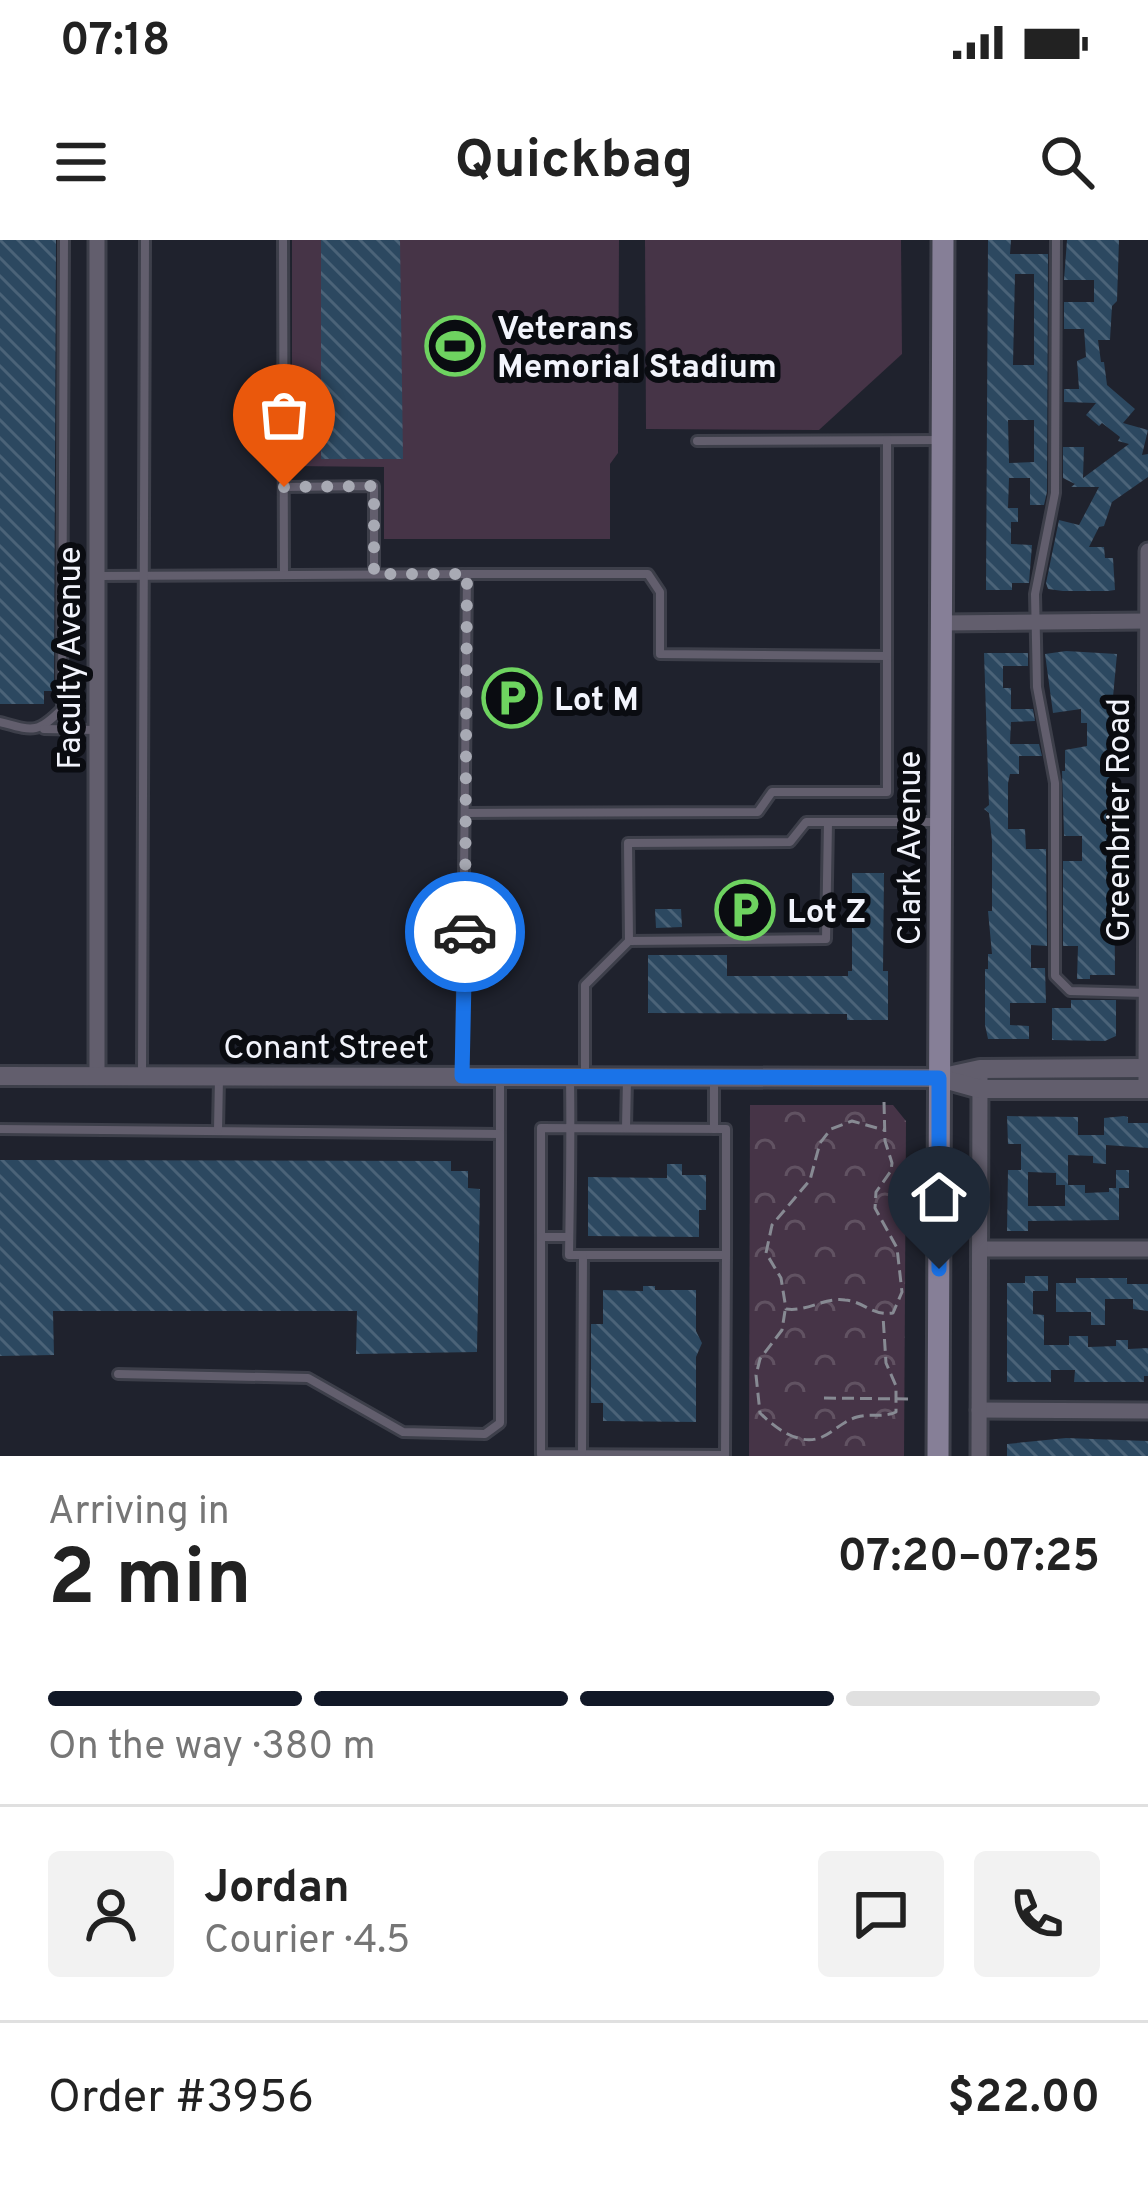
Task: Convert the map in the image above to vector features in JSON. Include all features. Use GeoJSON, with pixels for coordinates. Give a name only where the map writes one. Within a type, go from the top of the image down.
{"type":"FeatureCollection","features":[{"type":"Feature","properties":{"kind":"main road","name":"Clark Avenue"},"geometry":{"type":"LineString","coordinates":[[938,1456],[943,240]]}},
{"type":"Feature","properties":{"kind":"street","name":"Faculty Avenue"},"geometry":{"type":"LineString","coordinates":[[97,1076],[98,240]]}},
{"type":"Feature","properties":{"kind":"street","name":"Greenbrier Road"},"geometry":{"type":"LineString","coordinates":[[1147,1078],[1148,551]]}},
{"type":"Feature","properties":{"kind":"street"},"geometry":{"type":"LineString","coordinates":[[941,622],[1148,621]]}},
{"type":"Feature","properties":{"kind":"street","name":"Conant Street"},"geometry":{"type":"LineString","coordinates":[[0,1076],[1147,1078]]}},
{"type":"Feature","properties":{"kind":"street"},"geometry":{"type":"LineString","coordinates":[[980,1079],[980,1456]]}},
{"type":"Feature","properties":{"kind":"street"},"geometry":{"type":"LineString","coordinates":[[980,1249],[1148,1250]]}},
{"type":"Feature","properties":{"kind":"street"},"geometry":{"type":"LineString","coordinates":[[980,1410],[1148,1411]]}},
{"type":"Feature","properties":{"kind":"lane"},"geometry":{"type":"LineString","coordinates":[[42,728],[62,709],[64,240]]}},
{"type":"Feature","properties":{"kind":"lane"},"geometry":{"type":"LineString","coordinates":[[142,1076],[145,240]]}},
{"type":"Feature","properties":{"kind":"lane"},"geometry":{"type":"LineString","coordinates":[[283,240],[284,574]]}},
{"type":"Feature","properties":{"kind":"lane"},"geometry":{"type":"LineString","coordinates":[[1056,240],[1055,493],[1038,568],[1036,622],[1037,687],[1055,782],[1055,976],[1070,991],[1147,993]]}},
{"type":"Feature","properties":{"kind":"lane"},"geometry":{"type":"LineString","coordinates":[[697,441],[942,440]]}},
{"type":"Feature","properties":{"kind":"lane"},"geometry":{"type":"LineString","coordinates":[[466,813],[758,812],[772,792],[887,792],[887,441]]}},
{"type":"Feature","properties":{"kind":"lane"},"geometry":{"type":"LineString","coordinates":[[284,487],[374,486],[374,574]]}},
{"type":"Feature","properties":{"kind":"lane"},"geometry":{"type":"LineString","coordinates":[[462,1076],[467,574]]}},
{"type":"Feature","properties":{"kind":"lane"},"geometry":{"type":"LineString","coordinates":[[98,576],[648,574],[660,592],[660,654],[887,656]]}},
{"type":"Feature","properties":{"kind":"lane"},"geometry":{"type":"LineString","coordinates":[[0,722],[29,730],[98,730]]}},
{"type":"Feature","properties":{"kind":"lane"},"geometry":{"type":"LineString","coordinates":[[629,941],[628,843],[790,842],[806,822],[940,822]]}},
{"type":"Feature","properties":{"kind":"lane"},"geometry":{"type":"LineString","coordinates":[[726,1255],[569,1255],[570,1128],[585,985],[629,941],[826,939],[828,822]]}},
{"type":"Feature","properties":{"kind":"lane"},"geometry":{"type":"LineString","coordinates":[[218,1130],[219,1075]]}},
{"type":"Feature","properties":{"kind":"lane"},"geometry":{"type":"LineString","coordinates":[[118,1374],[308,1378],[403,1432],[485,1434],[500,1423],[500,1076]]}},
{"type":"Feature","properties":{"kind":"lane"},"geometry":{"type":"LineString","coordinates":[[626,1077],[626,1128]]}},
{"type":"Feature","properties":{"kind":"lane"},"geometry":{"type":"LineString","coordinates":[[714,1077],[714,1129]]}},
{"type":"Feature","properties":{"kind":"lane"},"geometry":{"type":"LineString","coordinates":[[542,1128],[626,1128],[726,1129],[725,1455],[541,1454],[542,1128]]}},
{"type":"Feature","properties":{"kind":"lane"},"geometry":{"type":"LineString","coordinates":[[0,1130],[500,1134]]}},
{"type":"Feature","properties":{"kind":"lane"},"geometry":{"type":"LineString","coordinates":[[541,1238],[569,1237]]}},
{"type":"Feature","properties":{"kind":"lane"},"geometry":{"type":"LineString","coordinates":[[582,1454],[583,1255]]}},
{"type":"Feature","properties":{"kind":"path"},"geometry":{"type":"LineString","coordinates":[[786,1310],[842,1299],[892,1313],[902,1292],[897,1248],[875,1208],[876,1192],[891,1172],[884,1102]]}},
{"type":"Feature","properties":{"kind":"path"},"geometry":{"type":"LineString","coordinates":[[883,1314],[886,1364],[898,1399],[896,1412],[849,1419],[818,1440],[802,1439],[760,1413],[756,1375],[760,1359],[782,1330],[786,1310],[781,1278],[766,1253],[772,1225],[810,1180],[820,1143],[831,1129],[852,1121],[884,1130]]}},
{"type":"Feature","properties":{"kind":"path"},"geometry":{"type":"LineString","coordinates":[[824,1398],[908,1399]]}},
{"type":"Feature","properties":{"kind":"green space","name":"Veterans Memorial Stadium"},"geometry":{"type":"Polygon","coordinates":[[[292,240],[619,240],[618,453],[610,464],[610,539],[384,539],[384,467],[292,466],[292,240]]]}},
{"type":"Feature","properties":{"kind":"green space"},"geometry":{"type":"Polygon","coordinates":[[[645,240],[901,240],[902,354],[819,430],[646,429],[645,240]]]}},
{"type":"Feature","properties":{"kind":"green space"},"geometry":{"type":"Polygon","coordinates":[[[750,1105],[893,1105],[906,1121],[904,1456],[749,1456],[750,1105]]]}},
{"type":"Feature","properties":{"kind":"building"},"geometry":{"type":"Polygon","coordinates":[[[0,240],[56,240],[54,691],[44,691],[44,704],[0,704],[0,240]]]}},
{"type":"Feature","properties":{"kind":"building"},"geometry":{"type":"Polygon","coordinates":[[[321,240],[400,240],[403,459],[321,459],[321,240]]]}},
{"type":"Feature","properties":{"kind":"building"},"geometry":{"type":"Polygon","coordinates":[[[988,240],[1011,240],[1010,254],[1048,254],[1047,492],[1044,505],[1030,505],[1030,478],[1009,478],[1008,508],[1018,508],[1018,522],[1011,522],[1011,544],[1032,545],[1029,583],[1012,583],[1012,590],[986,590],[988,240]],[[1015,274],[1013,365],[1034,365],[1034,274],[1015,274]],[[1008,420],[1009,463],[1034,462],[1034,420],[1008,420]]]}},
{"type":"Feature","properties":{"kind":"building"},"geometry":{"type":"Polygon","coordinates":[[[1067,240],[1119,240],[1117,301],[1112,306],[1110,340],[1098,340],[1101,362],[1107,385],[1135,409],[1123,423],[1148,430],[1142,455],[1148,454],[1148,477],[1112,502],[1104,526],[1089,547],[1104,547],[1105,558],[1113,558],[1115,590],[1108,591],[1063,591],[1048,589],[1046,583],[1059,520],[1079,525],[1099,487],[1071,487],[1075,484],[1063,478],[1063,447],[1084,447],[1083,478],[1129,444],[1118,441],[1120,437],[1086,415],[1096,403],[1064,402],[1064,389],[1079,389],[1077,361],[1086,357],[1084,329],[1064,329],[1064,302],[1094,302],[1094,280],[1064,280],[1067,240]]]}},
{"type":"Feature","properties":{"kind":"building"},"geometry":{"type":"Polygon","coordinates":[[[984,653],[1028,653],[1028,666],[1003,666],[1003,688],[1011,688],[1011,709],[1033,709],[1035,721],[1011,722],[1010,744],[1039,744],[1042,756],[1019,756],[1019,774],[1010,774],[1008,783],[1008,829],[1025,829],[1026,849],[1046,849],[1047,946],[1031,945],[1031,968],[1045,968],[1046,1003],[1010,1003],[1010,1025],[1029,1026],[1029,1039],[988,1039],[985,1025],[985,969],[988,954],[992,954],[988,911],[992,911],[992,841],[989,813],[984,809],[989,805],[984,653]]]}},
{"type":"Feature","properties":{"kind":"building"},"geometry":{"type":"Polygon","coordinates":[[[1045,654],[1117,654],[1113,697],[1115,975],[1090,975],[1090,979],[1077,979],[1078,946],[1063,946],[1063,861],[1082,861],[1082,836],[1064,836],[1062,771],[1065,750],[1087,746],[1087,723],[1081,723],[1081,709],[1053,713],[1045,654]]]}},
{"type":"Feature","properties":{"kind":"building"},"geometry":{"type":"Polygon","coordinates":[[[852,873],[884,873],[883,971],[888,971],[888,1020],[847,1020],[847,1014],[648,1013],[648,955],[727,955],[727,976],[848,976],[852,971],[852,873]]]}},
{"type":"Feature","properties":{"kind":"building"},"geometry":{"type":"Polygon","coordinates":[[[655,909],[681,909],[682,927],[656,928],[655,909]]]}},
{"type":"Feature","properties":{"kind":"building"},"geometry":{"type":"Polygon","coordinates":[[[1071,1000],[1116,1000],[1116,1036],[1105,1041],[1052,1040],[1052,1008],[1071,1008],[1071,1000]]]}},
{"type":"Feature","properties":{"kind":"building"},"geometry":{"type":"Polygon","coordinates":[[[1007,1116],[1078,1117],[1078,1135],[1104,1135],[1104,1118],[1124,1116],[1128,1123],[1148,1123],[1148,1148],[1106,1145],[1106,1164],[1093,1163],[1093,1156],[1068,1155],[1068,1185],[1085,1185],[1085,1193],[1109,1192],[1116,1188],[1116,1170],[1129,1170],[1129,1188],[1119,1188],[1119,1220],[1028,1221],[1028,1231],[1007,1231],[1008,1170],[1021,1170],[1021,1144],[1008,1144],[1007,1116]],[[1028,1172],[1028,1206],[1065,1206],[1065,1185],[1056,1185],[1056,1173],[1028,1172]]]}},
{"type":"Feature","properties":{"kind":"building"},"geometry":{"type":"Polygon","coordinates":[[[0,1160],[451,1161],[451,1171],[468,1171],[468,1188],[480,1189],[477,1352],[356,1354],[357,1311],[53,1311],[54,1355],[0,1356],[0,1160]]]}},
{"type":"Feature","properties":{"kind":"building"},"geometry":{"type":"Polygon","coordinates":[[[667,1164],[682,1164],[682,1175],[706,1175],[706,1210],[699,1210],[699,1237],[588,1236],[588,1177],[667,1178],[667,1164]]]}},
{"type":"Feature","properties":{"kind":"building"},"geometry":{"type":"Polygon","coordinates":[[[1025,1276],[1048,1276],[1048,1291],[1033,1291],[1033,1314],[1044,1315],[1044,1345],[1069,1345],[1069,1336],[1088,1336],[1088,1347],[1116,1346],[1116,1340],[1128,1340],[1128,1349],[1148,1348],[1144,1382],[1074,1382],[1075,1370],[1051,1370],[1051,1382],[1007,1382],[1007,1283],[1025,1283],[1025,1276]]]}},
{"type":"Feature","properties":{"kind":"building"},"geometry":{"type":"Polygon","coordinates":[[[1076,1278],[1127,1278],[1127,1284],[1148,1284],[1148,1311],[1133,1309],[1133,1299],[1105,1299],[1105,1325],[1091,1325],[1091,1312],[1056,1312],[1056,1283],[1076,1283],[1076,1278]]]}},
{"type":"Feature","properties":{"kind":"building"},"geometry":{"type":"Polygon","coordinates":[[[643,1286],[696,1290],[696,1331],[702,1343],[696,1357],[696,1422],[603,1421],[603,1403],[591,1403],[591,1324],[603,1324],[603,1290],[643,1291],[643,1286]]]}},
{"type":"Feature","properties":{"kind":"building"},"geometry":{"type":"Polygon","coordinates":[[[1066,1438],[1148,1441],[1148,1456],[1007,1456],[1007,1444],[1066,1438]]]}},
{"type":"Feature","properties":{"kind":"way so far"},"geometry":{"type":"LineString","coordinates":[[284,487],[374,486],[374,574],[467,574],[465,932]]}},
{"type":"Feature","properties":{"kind":"place","name":"Veterans Memorial Stadium"},"geometry":{"type":"Point","coordinates":[455,346]}},
{"type":"Feature","properties":{"kind":"place","name":"Lot M"},"geometry":{"type":"Point","coordinates":[512,698]}},
{"type":"Feature","properties":{"kind":"place","name":"Lot Z"},"geometry":{"type":"Point","coordinates":[745,910]}},
{"type":"Feature","properties":{"kind":"route"},"geometry":{"type":"LineString","coordinates":[[465,932],[462,1076],[939,1078],[939,1269]]}}]}
